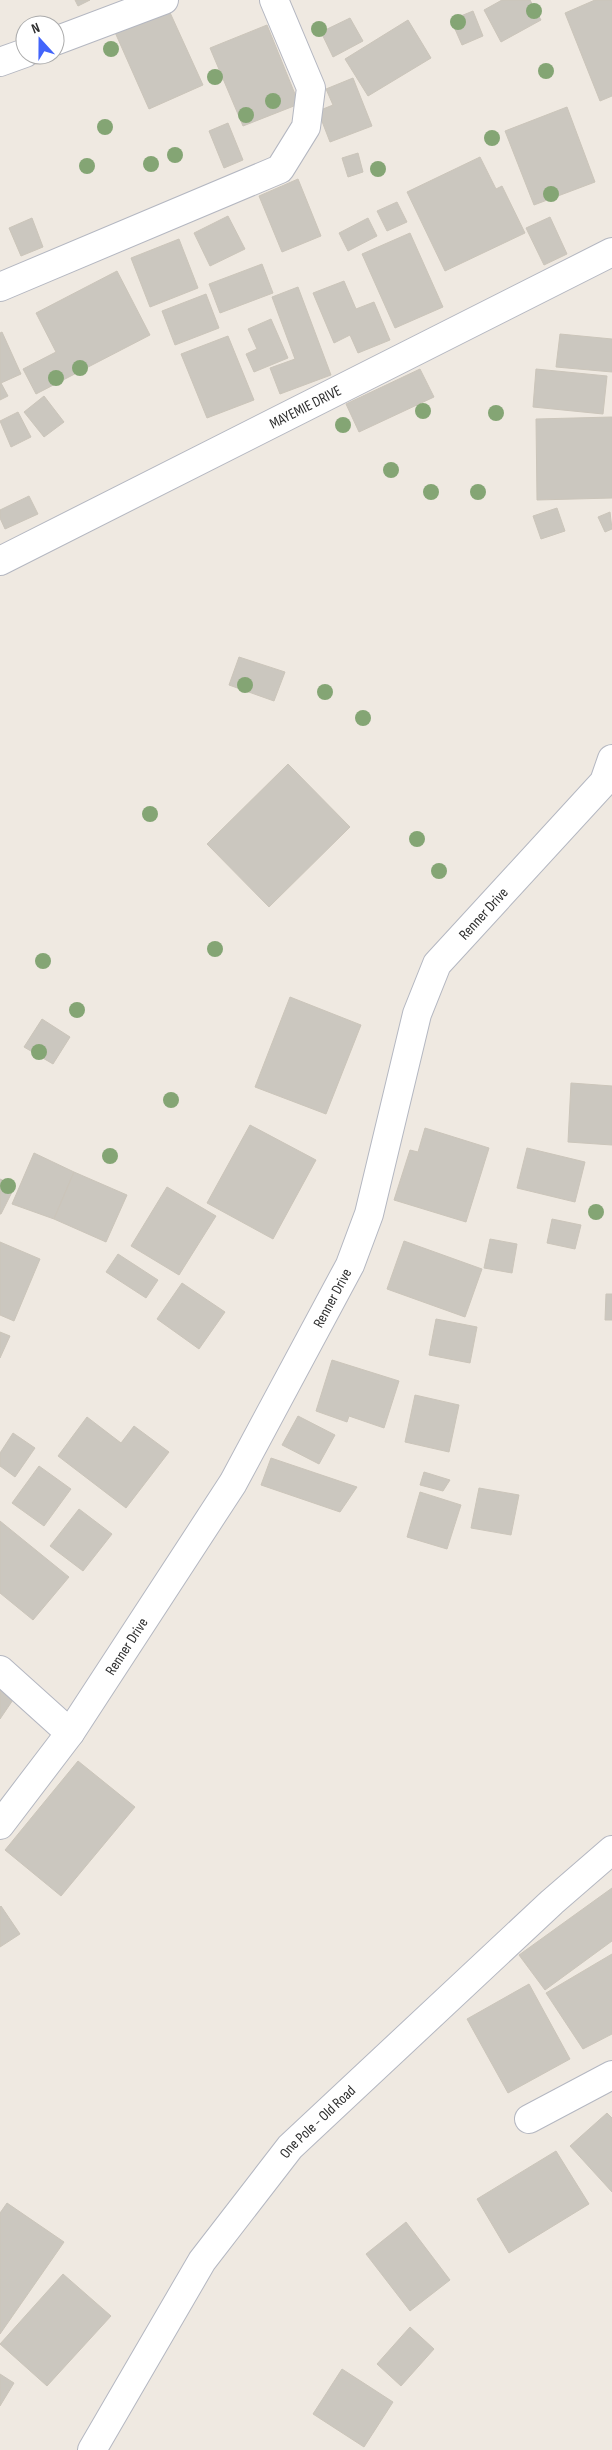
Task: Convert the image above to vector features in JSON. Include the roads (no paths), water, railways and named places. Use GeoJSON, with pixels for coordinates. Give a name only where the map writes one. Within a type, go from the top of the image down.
{"type":"FeatureCollection","features":[{"type":"Feature","properties":{"kind":"street"},"geometry":{"type":"LineString","coordinates":[[65,37],[164,0]]}},
{"type":"Feature","properties":{"kind":"street"},"geometry":{"type":"LineString","coordinates":[[0,287],[280,169],[306,127],[311,88],[274,0]]}},
{"type":"Feature","properties":{"kind":"street"},"geometry":{"type":"LineString","coordinates":[[0,62],[15,57]]}},
{"type":"Feature","properties":{"kind":"street","name":"MAYEMIE DRIVE"},"geometry":{"type":"LineString","coordinates":[[0,561],[612,252]]}},
{"type":"Feature","properties":{"kind":"street","name":"Renner Drive"},"geometry":{"type":"LineString","coordinates":[[0,1824],[70,1733],[233,1483],[350,1265],[369,1214],[417,1014],[437,964],[604,782],[612,759]]}},
{"type":"Feature","properties":{"kind":"street"},"geometry":{"type":"LineString","coordinates":[[0,1670],[70,1733]]}},
{"type":"Feature","properties":{"kind":"street","name":"One Pole - Old Road"},"geometry":{"type":"LineString","coordinates":[[92,2450],[202,2261],[290,2147],[552,1902],[612,1850]]}},
{"type":"Feature","properties":{"kind":"street"},"geometry":{"type":"LineString","coordinates":[[528,2119],[612,2075]]}}]}
